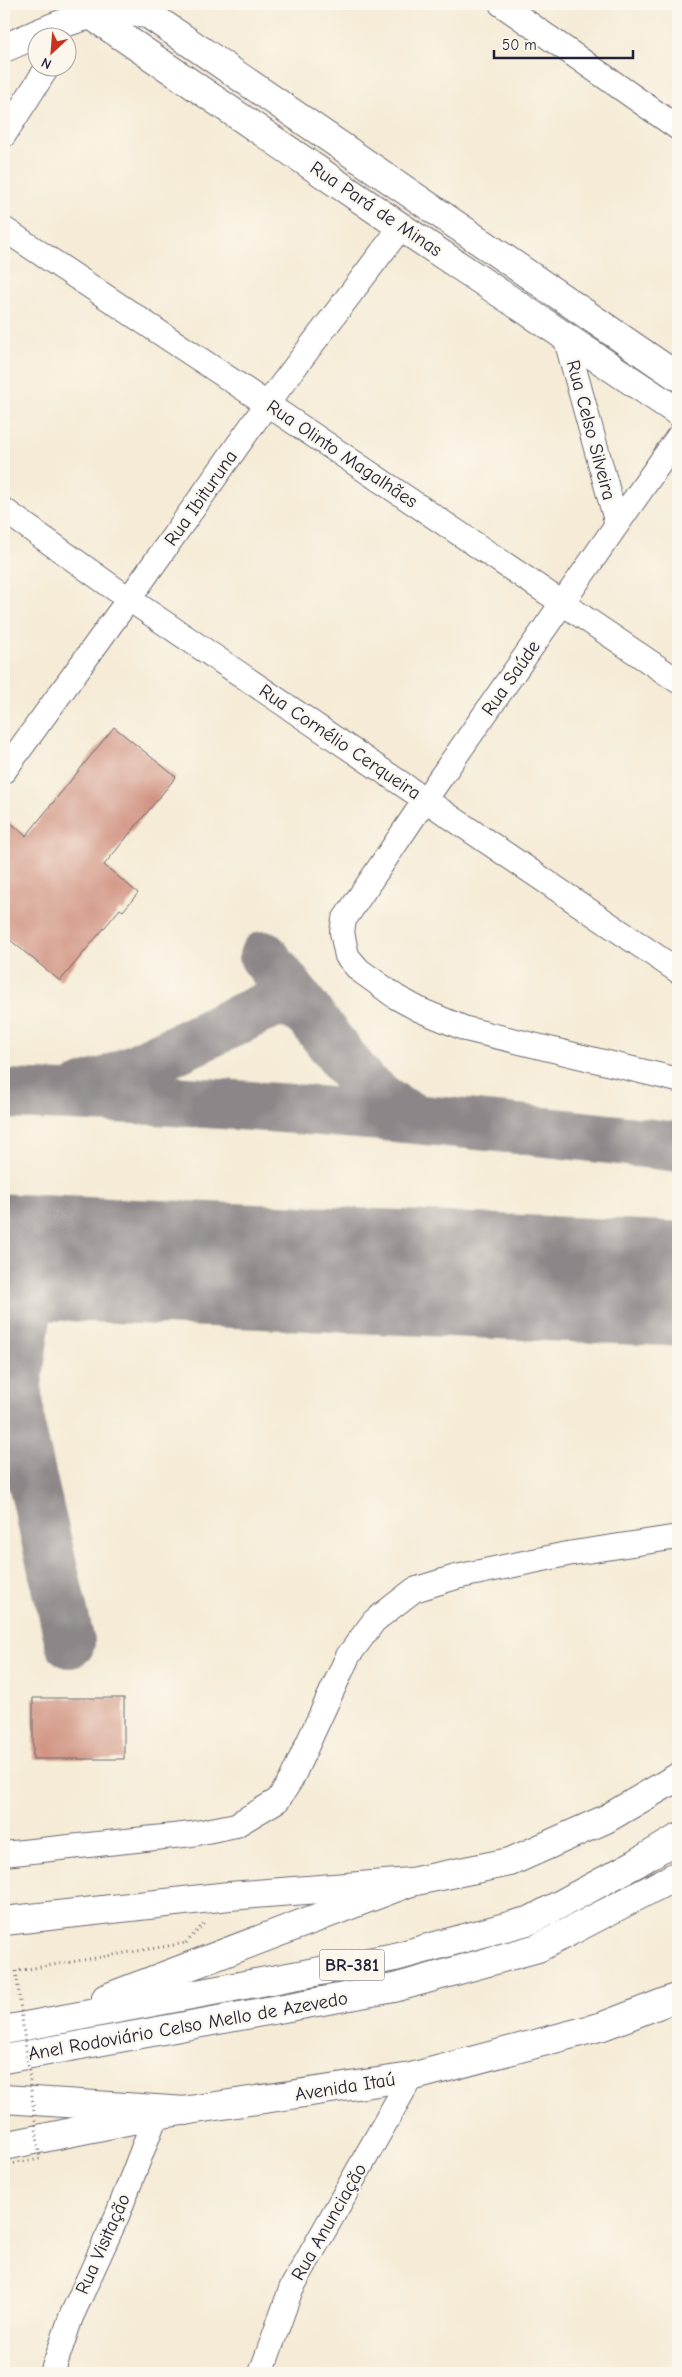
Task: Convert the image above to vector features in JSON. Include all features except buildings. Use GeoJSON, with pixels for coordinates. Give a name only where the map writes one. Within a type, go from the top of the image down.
{"type":"FeatureCollection","features":[{"type":"Feature","properties":{"kind":"main road"},"geometry":{"type":"LineString","coordinates":[[4,48],[78,18],[141,9]]}},
{"type":"Feature","properties":{"kind":"main road","name":"Rua Pará de Minas"},"geometry":{"type":"LineString","coordinates":[[141,9],[678,377]]}},
{"type":"Feature","properties":{"kind":"main road","name":"Rua Pará de Minas"},"geometry":{"type":"LineString","coordinates":[[78,18],[401,227],[678,412]]}},
{"type":"Feature","properties":{"kind":"main road"},"geometry":{"type":"LineString","coordinates":[[4,1921],[229,1896],[411,1882],[510,1862],[606,1819],[678,1777]]}},
{"type":"Feature","properties":{"kind":"main road","name":"Anel Rodoviário Celso Mello de Azevedo"},"geometry":{"type":"LineString","coordinates":[[4,2030],[395,1957],[532,1920],[635,1864],[678,1838]]}},
{"type":"Feature","properties":{"kind":"main road","name":"Anel Rodoviário Celso Mello de Azevedo"},"geometry":{"type":"LineString","coordinates":[[4,2059],[394,1988],[538,1948],[678,1875]]}},
{"type":"Feature","properties":{"kind":"main road"},"geometry":{"type":"LineString","coordinates":[[41,2023],[411,1882]]}},
{"type":"Feature","properties":{"kind":"main road","name":"Avenida Itaú"},"geometry":{"type":"LineString","coordinates":[[4,2146],[156,2115],[411,2077],[603,2026],[678,1997]]}},
{"type":"Feature","properties":{"kind":"main road"},"geometry":{"type":"LineString","coordinates":[[4,2098],[186,2111]]}},
{"type":"Feature","properties":{"kind":"street"},"geometry":{"type":"LineString","coordinates":[[501,4],[678,128]]}},
{"type":"Feature","properties":{"kind":"street"},"geometry":{"type":"LineString","coordinates":[[4,135],[41,78]]}},
{"type":"Feature","properties":{"kind":"street","name":"Rua Ibituruna"},"geometry":{"type":"LineString","coordinates":[[4,772],[129,600],[267,404],[401,227]]}},
{"type":"Feature","properties":{"kind":"street","name":"Rua Olinto Magalhães"},"geometry":{"type":"LineString","coordinates":[[4,229],[678,682]]}},
{"type":"Feature","properties":{"kind":"street","name":"Rua Celso Silveira"},"geometry":{"type":"LineString","coordinates":[[565,336],[617,524]]}},
{"type":"Feature","properties":{"kind":"street","name":"Rua Saúde"},"geometry":{"type":"LineString","coordinates":[[678,437],[425,800],[344,920],[342,932],[347,956],[372,980],[396,997],[420,1010],[466,1029],[678,1080]]}},
{"type":"Feature","properties":{"kind":"street","name":"Rua Cornélio Cerqueira"},"geometry":{"type":"LineString","coordinates":[[4,510],[129,600],[678,971]]}},
{"type":"Feature","properties":{"kind":"street"},"geometry":{"type":"LineString","coordinates":[[4,1854],[192,1834],[236,1825],[278,1800],[291,1780],[348,1656],[374,1621],[414,1590],[456,1576],[567,1554],[678,1537]]}},
{"type":"Feature","properties":{"kind":"street","name":"Rua Anunciação"},"geometry":{"type":"LineString","coordinates":[[261,2373],[291,2289],[411,2077]]}},
{"type":"Feature","properties":{"kind":"street","name":"Rua Visitação"},"geometry":{"type":"LineString","coordinates":[[52,2373],[71,2317],[117,2216],[156,2115]]}},
{"type":"Feature","properties":{"kind":"path"},"geometry":{"type":"LineString","coordinates":[[4,2165],[40,2159],[16,1971],[186,1943]]}},
{"type":"Feature","properties":{"kind":"taxiway"},"geometry":{"type":"LineString","coordinates":[[264,956],[364,1086],[394,1108],[415,1119]]}},
{"type":"Feature","properties":{"kind":"taxiway"},"geometry":{"type":"LineString","coordinates":[[81,1090],[111,1080],[271,1004],[288,1003],[307,1012]]}},
{"type":"Feature","properties":{"kind":"taxiway"},"geometry":{"type":"LineString","coordinates":[[4,1094],[257,1106],[510,1128],[678,1147]]}},
{"type":"Feature","properties":{"kind":"taxiway"},"geometry":{"type":"LineString","coordinates":[[18,1256],[31,1280],[17,1384],[21,1431],[70,1643]]}},
{"type":"Feature","properties":{"kind":"runway"},"geometry":{"type":"LineString","coordinates":[[4,1256],[678,1284]]}}]}
